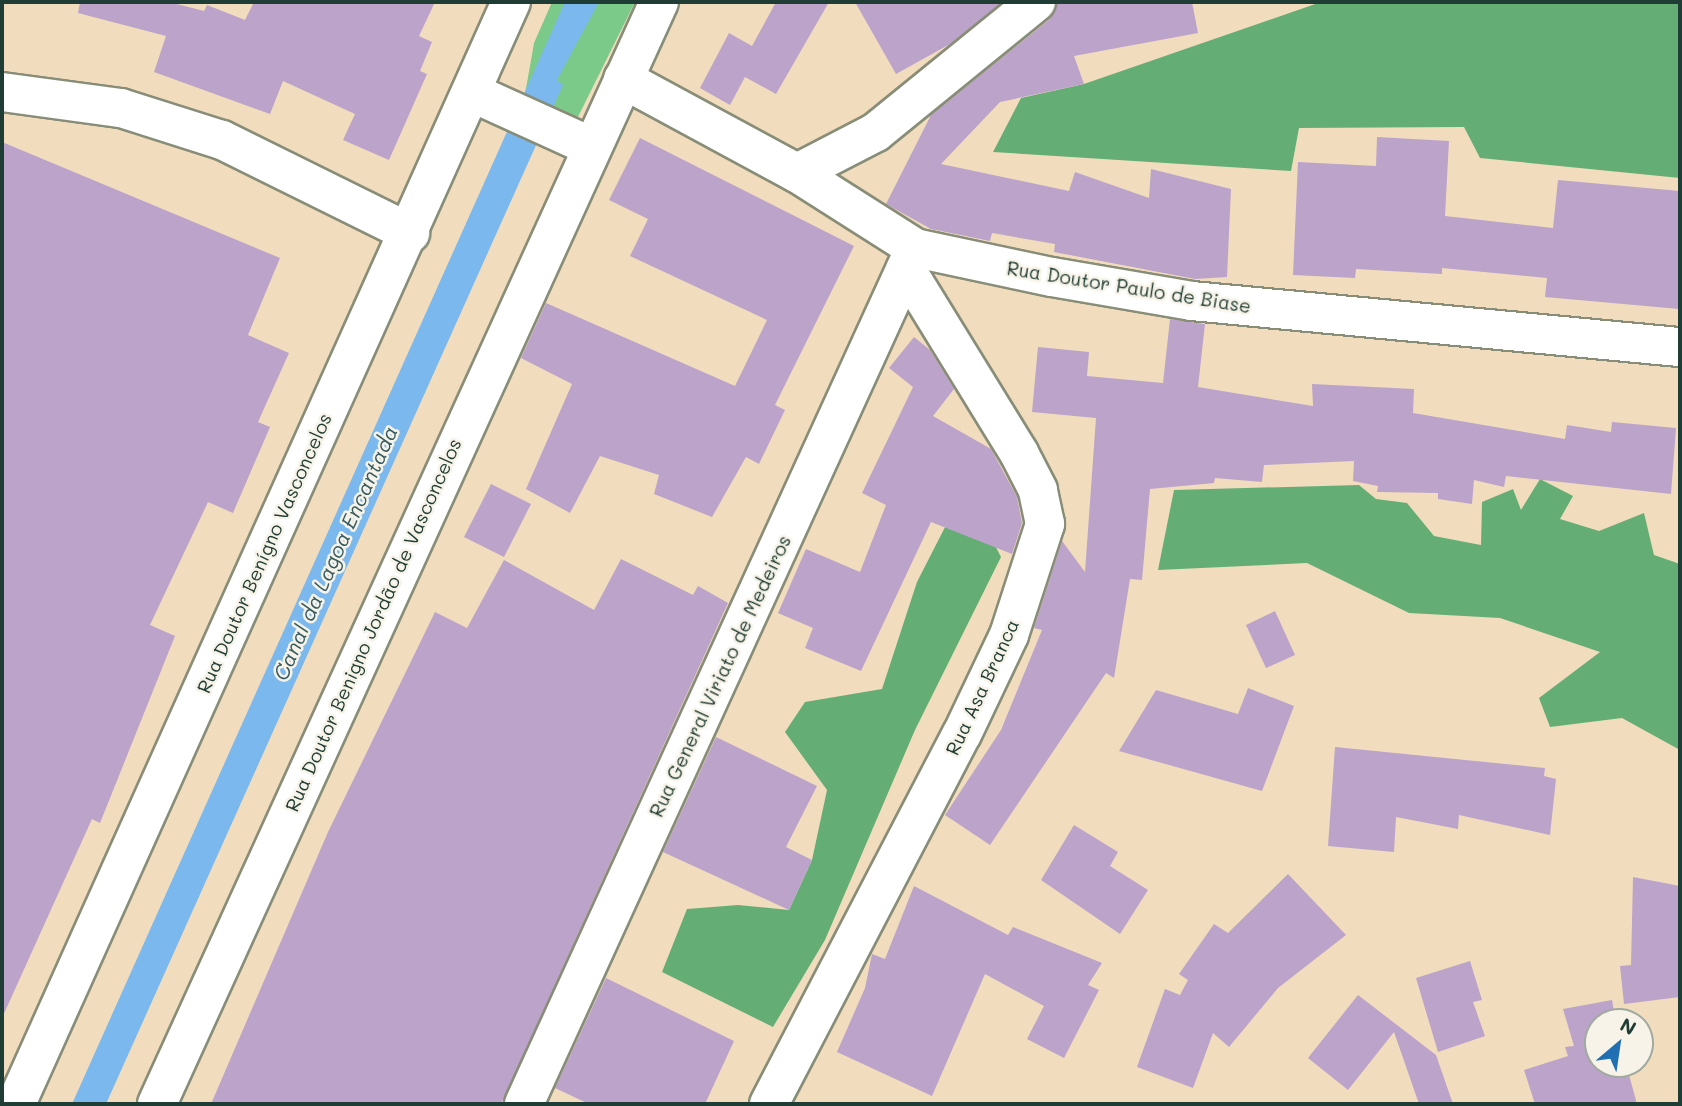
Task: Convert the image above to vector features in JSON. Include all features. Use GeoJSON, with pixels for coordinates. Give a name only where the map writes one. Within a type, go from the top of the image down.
{"type":"FeatureCollection","features":[{"type":"Feature","properties":{"kind":"street","name":"Rua Doutor Benígno Vasconcelos"},"geometry":{"type":"LineString","coordinates":[[16,1104],[410,233],[480,96],[511,2]]}},
{"type":"Feature","properties":{"kind":"street","name":"Rua Doutor Benigno Jordão de Vasconcelos"},"geometry":{"type":"LineString","coordinates":[[157,1104],[579,142],[623,79],[659,2]]}},
{"type":"Feature","properties":{"kind":"street"},"geometry":{"type":"LineString","coordinates":[[797,173],[876,132],[1036,2]]}},
{"type":"Feature","properties":{"kind":"street","name":"Rua Doutor Paulo de Biase"},"geometry":{"type":"LineString","coordinates":[[623,79],[797,173],[911,259],[1192,301],[1680,347]]}},
{"type":"Feature","properties":{"kind":"street"},"geometry":{"type":"LineString","coordinates":[[2,92],[121,108],[222,140],[410,233]]}},
{"type":"Feature","properties":{"kind":"street"},"geometry":{"type":"LineString","coordinates":[[480,96],[579,142]]}},
{"type":"Feature","properties":{"kind":"street","name":"Rua General Viriato de Medeiros"},"geometry":{"type":"LineString","coordinates":[[524,1104],[911,259]]}},
{"type":"Feature","properties":{"kind":"street","name":"Rua Asa Branca"},"geometry":{"type":"LineString","coordinates":[[769,1104],[968,722],[1009,635],[1043,534],[1044,509],[1024,463],[911,259]]}},
{"type":"Feature","properties":{"kind":"green space"},"geometry":{"type":"Polygon","coordinates":[[[552,2],[635,2],[574,125],[524,100],[534,43],[552,2]]]}},
{"type":"Feature","properties":{"kind":"green space"},"geometry":{"type":"Polygon","coordinates":[[[1321,2],[1680,2],[1680,178],[1480,158],[1464,127],[1299,128],[1291,171],[993,152],[1021,98],[1084,84],[1321,2]]]}},
{"type":"Feature","properties":{"kind":"green space"},"geometry":{"type":"Polygon","coordinates":[[[1540,479],[1573,496],[1560,519],[1599,531],[1644,513],[1654,555],[1680,564],[1680,750],[1622,718],[1550,727],[1539,698],[1600,652],[1500,618],[1409,613],[1307,563],[1158,570],[1174,490],[1359,485],[1376,499],[1407,503],[1434,536],[1481,545],[1482,502],[1513,489],[1521,510],[1540,479]]]}},
{"type":"Feature","properties":{"kind":"green space"},"geometry":{"type":"Polygon","coordinates":[[[965,488],[1001,557],[915,730],[825,940],[773,1027],[662,972],[687,909],[738,905],[789,910],[812,860],[827,790],[785,732],[805,702],[882,689],[917,582],[965,488]]]}},
{"type":"Feature","properties":{"kind":"water","name":"Canal da Lagoa Encantada"},"geometry":{"type":"Polygon","coordinates":[[[565,2],[599,2],[557,80],[563,85],[106,1104],[72,1104],[565,2]]]}},
{"type":"Feature","properties":{"kind":"building"},"geometry":{"type":"Polygon","coordinates":[[[80,2],[169,2],[204,11],[207,5],[245,20],[254,2],[435,2],[419,36],[432,42],[420,71],[427,74],[389,160],[343,140],[355,114],[283,81],[270,114],[154,72],[166,36],[78,13],[80,2]]]}},
{"type":"Feature","properties":{"kind":"building"},"geometry":{"type":"Polygon","coordinates":[[[776,2],[829,2],[776,94],[745,77],[730,105],[700,88],[729,33],[752,46],[776,2]]]}},
{"type":"Feature","properties":{"kind":"building"},"geometry":{"type":"Polygon","coordinates":[[[855,2],[1002,2],[950,44],[896,74],[855,2]]]}},
{"type":"Feature","properties":{"kind":"building"},"geometry":{"type":"Polygon","coordinates":[[[1057,2],[1192,2],[1198,33],[1074,56],[1084,84],[1000,102],[941,164],[1069,191],[1075,172],[1149,198],[1151,169],[1231,189],[1227,277],[1195,279],[1054,252],[1055,244],[992,233],[990,241],[931,229],[886,204],[931,115],[1050,19],[1057,2]]]}},
{"type":"Feature","properties":{"kind":"building"},"geometry":{"type":"Polygon","coordinates":[[[1377,137],[1449,141],[1445,216],[1553,228],[1558,180],[1680,191],[1679,309],[1545,297],[1547,278],[1442,268],[1442,274],[1356,269],[1355,278],[1293,275],[1298,162],[1376,166],[1377,137]]]}},
{"type":"Feature","properties":{"kind":"building"},"geometry":{"type":"Polygon","coordinates":[[[640,138],[854,246],[775,405],[785,410],[759,464],[746,457],[712,517],[654,494],[659,475],[600,456],[570,513],[526,489],[572,384],[521,358],[546,303],[735,386],[767,320],[630,256],[648,219],[609,200],[640,138]]]}},
{"type":"Feature","properties":{"kind":"building"},"geometry":{"type":"Polygon","coordinates":[[[2,142],[280,258],[248,335],[289,353],[258,422],[270,427],[233,513],[208,502],[150,625],[175,636],[100,823],[92,819],[2,1018],[2,142]]]}},
{"type":"Feature","properties":{"kind":"building"},"geometry":{"type":"Polygon","coordinates":[[[1170,319],[1205,324],[1198,387],[1313,406],[1312,384],[1414,389],[1413,413],[1565,439],[1567,425],[1611,432],[1612,422],[1676,428],[1671,494],[1506,476],[1504,487],[1474,480],[1472,504],[1438,499],[1438,493],[1377,492],[1378,486],[1353,481],[1354,461],[1264,465],[1262,482],[1215,478],[1214,483],[1150,489],[1142,580],[1130,579],[1114,678],[1106,673],[990,845],[945,815],[1001,730],[1042,630],[1034,628],[1062,541],[1085,572],[1096,418],[1032,412],[1038,347],[1089,352],[1087,376],[1163,383],[1170,319]]]}},
{"type":"Feature","properties":{"kind":"building"},"geometry":{"type":"Polygon","coordinates":[[[914,337],[930,350],[954,389],[933,416],[991,449],[1017,497],[1022,523],[1012,554],[931,522],[861,671],[805,648],[813,628],[778,613],[806,549],[860,572],[886,505],[862,493],[913,387],[889,368],[914,337]]]}},
{"type":"Feature","properties":{"kind":"building"},"geometry":{"type":"Polygon","coordinates":[[[491,484],[531,504],[504,557],[464,537],[491,484]]]}},
{"type":"Feature","properties":{"kind":"building"},"geometry":{"type":"Polygon","coordinates":[[[621,559],[693,595],[698,586],[728,603],[501,1104],[211,1104],[328,832],[435,612],[467,628],[504,560],[594,610],[621,559]]]}},
{"type":"Feature","properties":{"kind":"building"},"geometry":{"type":"Polygon","coordinates":[[[1275,611],[1295,655],[1266,668],[1246,625],[1275,611]]]}},
{"type":"Feature","properties":{"kind":"building"},"geometry":{"type":"Polygon","coordinates":[[[1248,688],[1294,706],[1262,791],[1119,751],[1156,690],[1238,714],[1248,688]]]}},
{"type":"Feature","properties":{"kind":"building"},"geometry":{"type":"Polygon","coordinates":[[[716,737],[817,786],[786,847],[812,860],[789,910],[663,852],[716,737]]]}},
{"type":"Feature","properties":{"kind":"building"},"geometry":{"type":"Polygon","coordinates":[[[1335,747],[1545,768],[1544,776],[1556,779],[1550,835],[1459,815],[1458,829],[1396,817],[1394,852],[1328,846],[1335,747]]]}},
{"type":"Feature","properties":{"kind":"building"},"geometry":{"type":"Polygon","coordinates":[[[1074,825],[1118,852],[1110,866],[1148,890],[1120,934],[1041,880],[1074,825]]]}},
{"type":"Feature","properties":{"kind":"building"},"geometry":{"type":"Polygon","coordinates":[[[1288,874],[1346,935],[1278,988],[1229,1047],[1213,1033],[1193,1088],[1137,1067],[1165,989],[1180,995],[1188,980],[1179,974],[1214,924],[1228,933],[1288,874]]]}},
{"type":"Feature","properties":{"kind":"building"},"geometry":{"type":"Polygon","coordinates":[[[1633,877],[1680,886],[1680,997],[1624,1004],[1620,966],[1631,965],[1633,877]]]}},
{"type":"Feature","properties":{"kind":"building"},"geometry":{"type":"Polygon","coordinates":[[[914,886],[1008,935],[1013,927],[1102,963],[1088,985],[1099,990],[1064,1058],[1027,1039],[1044,1006],[985,974],[932,1096],[837,1052],[865,988],[872,954],[885,959],[914,886]]]}},
{"type":"Feature","properties":{"kind":"building"},"geometry":{"type":"Polygon","coordinates":[[[1470,961],[1482,1000],[1473,1002],[1485,1036],[1438,1052],[1416,978],[1470,961]]]}},
{"type":"Feature","properties":{"kind":"building"},"geometry":{"type":"Polygon","coordinates":[[[606,978],[734,1041],[705,1104],[589,1104],[555,1088],[606,978]]]}},
{"type":"Feature","properties":{"kind":"building"},"geometry":{"type":"Polygon","coordinates":[[[1358,995],[1436,1055],[1453,1104],[1419,1104],[1394,1032],[1348,1090],[1308,1058],[1358,995]]]}},
{"type":"Feature","properties":{"kind":"building"},"geometry":{"type":"Polygon","coordinates":[[[1612,1000],[1613,1008],[1584,1008],[1584,1078],[1630,1078],[1637,1104],[1535,1104],[1524,1070],[1568,1056],[1565,1047],[1574,1046],[1563,1009],[1612,1000]]]}}]}
